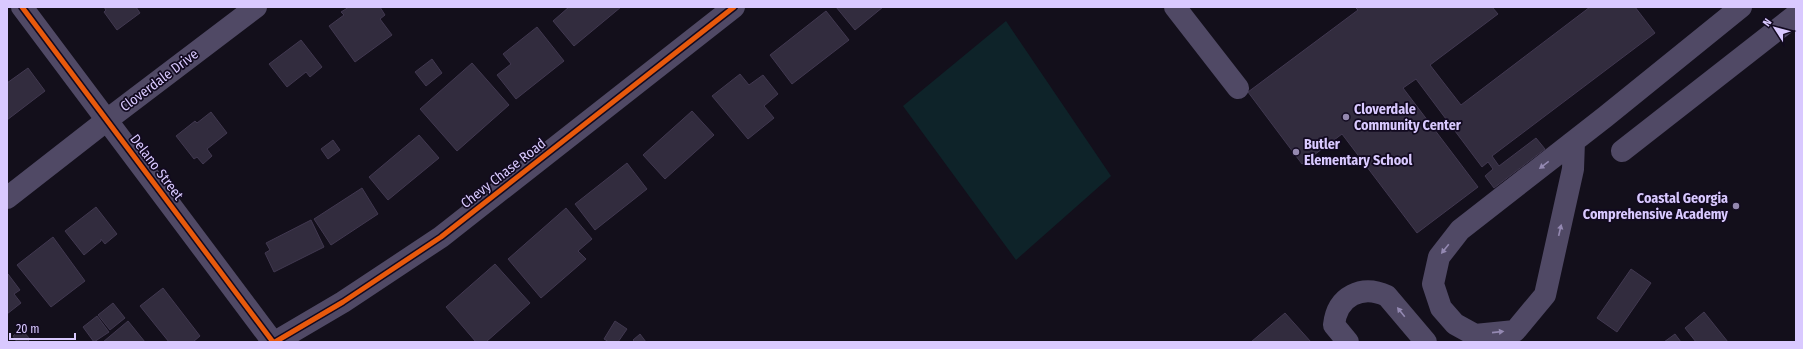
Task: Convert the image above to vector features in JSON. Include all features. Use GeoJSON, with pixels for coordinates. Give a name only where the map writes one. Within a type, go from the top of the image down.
{"type":"FeatureCollection","features":[{"type":"Feature","properties":{"kind":"street","name":"Delano Street"},"geometry":{"type":"LineString","coordinates":[[22,7],[274,342]]}},
{"type":"Feature","properties":{"kind":"street","name":"Chevy Chase Road"},"geometry":{"type":"LineString","coordinates":[[274,342],[343,302],[441,237],[734,7]]}},
{"type":"Feature","properties":{"kind":"street"},"geometry":{"type":"LineString","coordinates":[[1175,7],[1238,88]]}},
{"type":"Feature","properties":{"kind":"street"},"geometry":{"type":"LineString","coordinates":[[1574,141],[1573,169],[1545,294],[1515,331],[1475,335],[1455,324],[1441,308],[1433,284],[1439,257],[1460,230],[1741,7]]}},
{"type":"Feature","properties":{"kind":"street","name":"Cloverdale Drive"},"geometry":{"type":"LineString","coordinates":[[7,198],[253,8]]}},
{"type":"Feature","properties":{"kind":"street"},"geometry":{"type":"LineString","coordinates":[[1622,151],[1792,25]]}},
{"type":"Feature","properties":{"kind":"street"},"geometry":{"type":"LineString","coordinates":[[1348,342],[1334,325],[1335,314],[1347,299],[1356,293],[1367,290],[1378,292],[1387,296],[1426,342]]}},
{"type":"Feature","properties":{"kind":"shaded area"},"geometry":{"type":"Polygon","coordinates":[[[1006,21],[1111,176],[1016,260],[903,106],[1006,21]]]}},
{"type":"Feature","properties":{"kind":"building"},"geometry":{"type":"Polygon","coordinates":[[[104,7],[136,7],[140,13],[117,30],[104,12],[106,10],[104,7]]]}},
{"type":"Feature","properties":{"kind":"building"},"geometry":{"type":"Polygon","coordinates":[[[349,7],[380,7],[385,15],[380,19],[392,35],[355,62],[329,26],[344,15],[341,12],[349,7]]]}},
{"type":"Feature","properties":{"kind":"building"},"geometry":{"type":"Polygon","coordinates":[[[569,7],[621,7],[574,46],[553,21],[569,7]]]}},
{"type":"Feature","properties":{"kind":"building"},"geometry":{"type":"Polygon","coordinates":[[[836,7],[883,7],[855,30],[836,7]]]}},
{"type":"Feature","properties":{"kind":"building","name":"Cloverdale Community Center"},"geometry":{"type":"Polygon","coordinates":[[[1355,7],[1492,7],[1498,14],[1430,65],[1461,105],[1590,7],[1635,7],[1655,33],[1492,156],[1499,166],[1536,138],[1545,149],[1494,188],[1485,176],[1493,169],[1488,162],[1482,167],[1416,79],[1403,88],[1478,187],[1417,233],[1342,134],[1302,164],[1248,92],[1358,10],[1355,7]]]}},
{"type":"Feature","properties":{"kind":"building"},"geometry":{"type":"Polygon","coordinates":[[[826,11],[849,40],[792,84],[770,55],[826,11]]]}},
{"type":"Feature","properties":{"kind":"building"},"geometry":{"type":"Polygon","coordinates":[[[537,27],[564,61],[516,99],[497,75],[511,64],[503,54],[537,27]]]}},
{"type":"Feature","properties":{"kind":"building"},"geometry":{"type":"Polygon","coordinates":[[[301,40],[322,67],[310,77],[306,72],[287,87],[269,64],[301,40]]]}},
{"type":"Feature","properties":{"kind":"building"},"geometry":{"type":"Polygon","coordinates":[[[432,59],[442,73],[426,86],[415,72],[432,59]]]}},
{"type":"Feature","properties":{"kind":"building"},"geometry":{"type":"Polygon","coordinates":[[[472,63],[509,105],[457,151],[420,109],[472,63]]]}},
{"type":"Feature","properties":{"kind":"building"},"geometry":{"type":"Polygon","coordinates":[[[28,68],[45,91],[7,120],[7,83],[28,68]]]}},
{"type":"Feature","properties":{"kind":"building"},"geometry":{"type":"Polygon","coordinates":[[[740,74],[749,85],[763,75],[778,94],[764,106],[774,118],[748,139],[712,96],[740,74]]]}},
{"type":"Feature","properties":{"kind":"building"},"geometry":{"type":"Polygon","coordinates":[[[692,111],[714,135],[665,179],[643,155],[692,111]]]}},
{"type":"Feature","properties":{"kind":"building"},"geometry":{"type":"Polygon","coordinates":[[[211,112],[227,133],[207,149],[212,156],[203,164],[197,157],[194,159],[176,136],[195,121],[197,123],[211,112]]]}},
{"type":"Feature","properties":{"kind":"building"},"geometry":{"type":"Polygon","coordinates":[[[419,135],[439,158],[388,200],[369,177],[419,135]]]}},
{"type":"Feature","properties":{"kind":"building"},"geometry":{"type":"Polygon","coordinates":[[[333,140],[340,150],[328,159],[321,149],[333,140]]]}},
{"type":"Feature","properties":{"kind":"building"},"geometry":{"type":"Polygon","coordinates":[[[627,163],[647,189],[595,230],[575,204],[627,163]]]}},
{"type":"Feature","properties":{"kind":"building"},"geometry":{"type":"Polygon","coordinates":[[[362,188],[378,214],[331,245],[314,219],[362,188]]]}},
{"type":"Feature","properties":{"kind":"building"},"geometry":{"type":"Polygon","coordinates":[[[96,207],[117,234],[105,244],[101,239],[101,241],[84,255],[65,231],[96,207]]]}},
{"type":"Feature","properties":{"kind":"building"},"geometry":{"type":"Polygon","coordinates":[[[566,208],[592,239],[578,251],[586,259],[541,298],[508,259],[566,208]]]}},
{"type":"Feature","properties":{"kind":"building"},"geometry":{"type":"Polygon","coordinates":[[[311,220],[324,247],[274,272],[265,253],[270,250],[266,243],[311,220]]]}},
{"type":"Feature","properties":{"kind":"building"},"geometry":{"type":"Polygon","coordinates":[[[53,237],[85,281],[51,307],[17,265],[53,237]]]}},
{"type":"Feature","properties":{"kind":"building"},"geometry":{"type":"Polygon","coordinates":[[[495,264],[530,303],[486,342],[476,342],[446,307],[495,264]]]}},
{"type":"Feature","properties":{"kind":"building"},"geometry":{"type":"Polygon","coordinates":[[[1631,269],[1651,283],[1617,332],[1597,318],[1631,269]]]}},
{"type":"Feature","properties":{"kind":"building"},"geometry":{"type":"Polygon","coordinates":[[[8,274],[20,290],[14,294],[21,303],[7,314],[7,275],[8,274]]]}},
{"type":"Feature","properties":{"kind":"building"},"geometry":{"type":"Polygon","coordinates":[[[163,288],[200,336],[193,342],[169,342],[140,306],[163,288]]]}},
{"type":"Feature","properties":{"kind":"building"},"geometry":{"type":"Polygon","coordinates":[[[113,303],[125,318],[110,330],[98,315],[113,303]]]}},
{"type":"Feature","properties":{"kind":"building"},"geometry":{"type":"Polygon","coordinates":[[[1704,312],[1728,342],[1696,342],[1685,328],[1704,312]]]}},
{"type":"Feature","properties":{"kind":"building"},"geometry":{"type":"Polygon","coordinates":[[[1285,313],[1311,342],[1251,342],[1285,313]]]}},
{"type":"Feature","properties":{"kind":"building"},"geometry":{"type":"Polygon","coordinates":[[[97,316],[109,332],[94,342],[83,327],[97,316]]]}},
{"type":"Feature","properties":{"kind":"building"},"geometry":{"type":"Polygon","coordinates":[[[128,321],[145,342],[103,342],[128,321]]]}},
{"type":"Feature","properties":{"kind":"building"},"geometry":{"type":"Polygon","coordinates":[[[615,321],[627,329],[618,342],[609,342],[604,339],[615,321]]]}},
{"type":"Feature","properties":{"kind":"building"},"geometry":{"type":"Polygon","coordinates":[[[21,329],[30,339],[27,342],[17,342],[13,336],[21,329]]]}},
{"type":"Feature","properties":{"kind":"building"},"geometry":{"type":"Polygon","coordinates":[[[640,334],[646,342],[635,342],[633,340],[640,334]]]}},
{"type":"Feature","properties":{"kind":"building"},"geometry":{"type":"Polygon","coordinates":[[[1675,334],[1681,342],[1664,342],[1675,334]]]}},
{"type":"Feature","properties":{"kind":"cycle path"},"geometry":{"type":"LineString","coordinates":[[22,7],[273,342]]}},
{"type":"Feature","properties":{"kind":"cycle path"},"geometry":{"type":"LineString","coordinates":[[275,342],[343,302],[441,237],[734,7]]}},
{"type":"Feature","properties":{"kind":"place","name":"Cloverdale Community Center"},"geometry":{"type":"Point","coordinates":[1346,117]}},
{"type":"Feature","properties":{"kind":"place","name":"Butler Elementary School"},"geometry":{"type":"Point","coordinates":[1296,152]}},
{"type":"Feature","properties":{"kind":"place","name":"Coastal Georgia Comprehensive Academy"},"geometry":{"type":"Point","coordinates":[1736,206]}}]}
